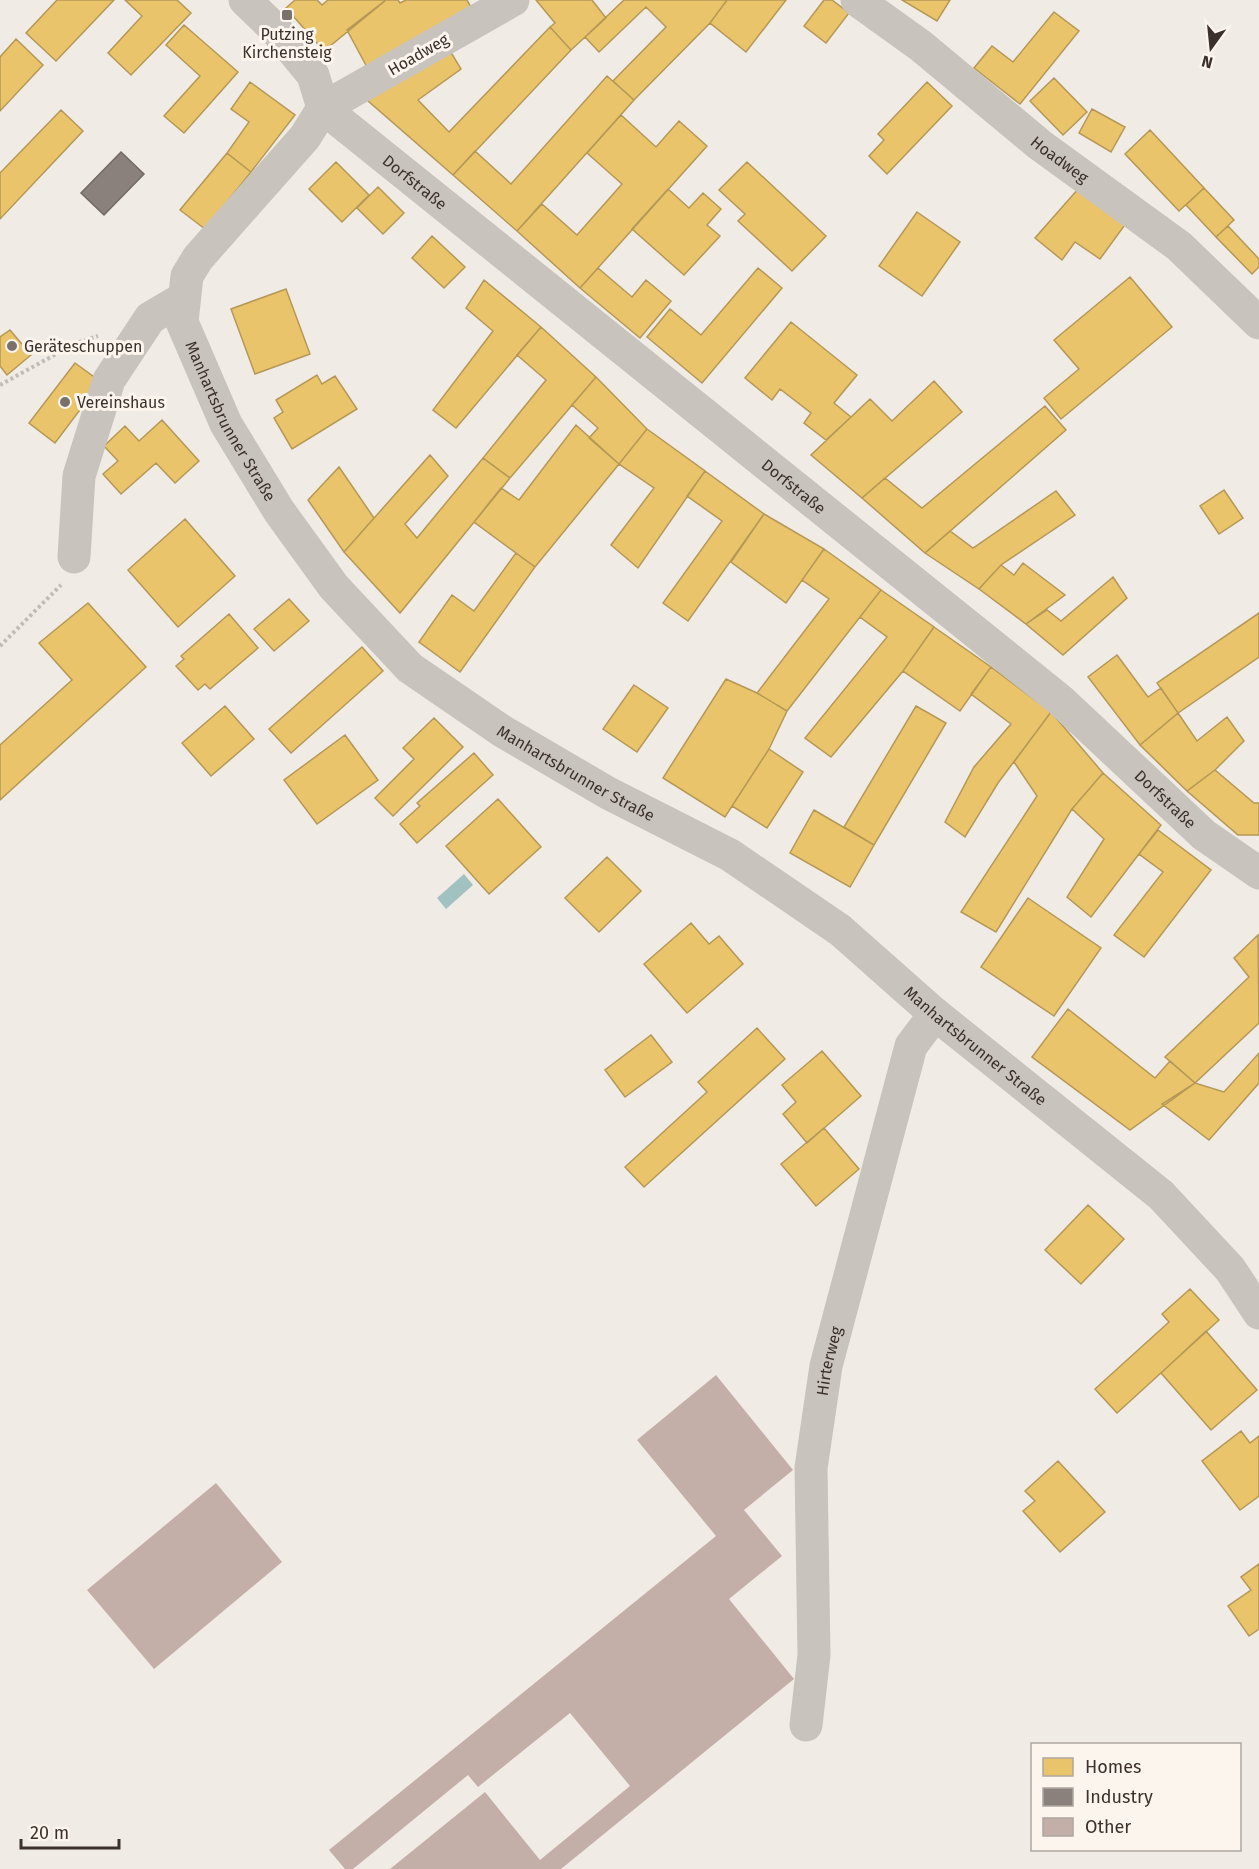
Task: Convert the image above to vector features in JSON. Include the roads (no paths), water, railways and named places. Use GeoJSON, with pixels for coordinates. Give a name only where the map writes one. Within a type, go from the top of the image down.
{"type":"FeatureCollection","features":[{"type":"Feature","properties":{"kind":"street"},"geometry":{"type":"LineString","coordinates":[[245,0],[274,29],[313,75],[323,108]]}},
{"type":"Feature","properties":{"kind":"street","name":"Hoadweg"},"geometry":{"type":"LineString","coordinates":[[323,108],[513,0]]}},
{"type":"Feature","properties":{"kind":"street","name":"Hoadweg"},"geometry":{"type":"LineString","coordinates":[[857,0],[921,46],[1040,145],[1179,246],[1259,323]]}},
{"type":"Feature","properties":{"kind":"street","name":"Manhartsbrunner Straße"},"geometry":{"type":"LineString","coordinates":[[323,108],[305,137],[198,258],[187,276],[182,322],[232,434],[279,511],[334,587],[410,668],[502,731],[608,793],[730,855],[840,930],[935,1014],[1161,1195],[1230,1269],[1259,1313]]}},
{"type":"Feature","properties":{"kind":"street","name":"Dorfstraße"},"geometry":{"type":"LineString","coordinates":[[323,108],[1060,700],[1204,835],[1259,873]]}},
{"type":"Feature","properties":{"kind":"street"},"geometry":{"type":"LineString","coordinates":[[74,557],[79,476],[109,380],[150,318],[184,298]]}},
{"type":"Feature","properties":{"kind":"street","name":"Hirterweg"},"geometry":{"type":"LineString","coordinates":[[806,1725],[814,1655],[811,1468],[826,1366],[911,1046],[935,1014]]}},
{"type":"Feature","properties":{"kind":"water"},"geometry":{"type":"Polygon","coordinates":[[[464,874],[473,885],[446,909],[437,898],[464,874]]]}},
{"type":"Feature","properties":{"kind":"place","name":"Putzing Kirchensteig"},"geometry":{"type":"Point","coordinates":[287,15]}},
{"type":"Feature","properties":{"kind":"place","name":"Geräteschuppen"},"geometry":{"type":"Point","coordinates":[12,346]}},
{"type":"Feature","properties":{"kind":"place","name":"Vereinshaus"},"geometry":{"type":"Point","coordinates":[65,402]}}]}
